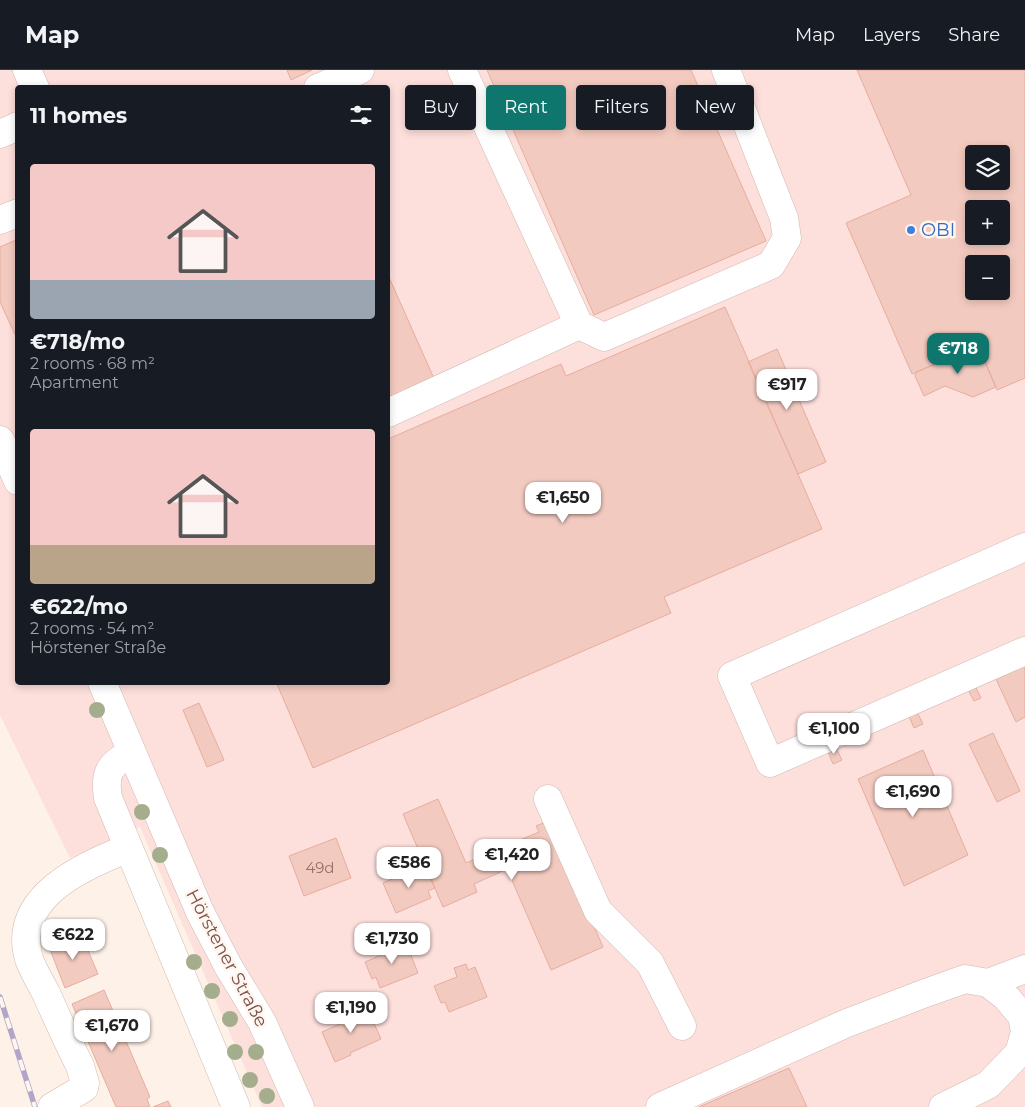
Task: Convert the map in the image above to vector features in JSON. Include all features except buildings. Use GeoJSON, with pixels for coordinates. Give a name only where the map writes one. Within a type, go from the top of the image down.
{"type":"FeatureCollection","features":[{"type":"Feature","properties":{"kind":"street"},"geometry":{"type":"LineString","coordinates":[[27,70],[34,85]]}},
{"type":"Feature","properties":{"kind":"street"},"geometry":{"type":"LineString","coordinates":[[325,85],[360,70]]}},
{"type":"Feature","properties":{"kind":"street"},"geometry":{"type":"LineString","coordinates":[[462,70],[579,325],[604,337],[771,265],[788,238],[784,218],[726,70]]}},
{"type":"Feature","properties":{"kind":"street"},"geometry":{"type":"LineString","coordinates":[[0,134],[15,127]]}},
{"type":"Feature","properties":{"kind":"street"},"geometry":{"type":"LineString","coordinates":[[0,220],[15,214]]}},
{"type":"Feature","properties":{"kind":"street"},"geometry":{"type":"LineString","coordinates":[[390,412],[579,325]]}},
{"type":"Feature","properties":{"kind":"street"},"geometry":{"type":"LineString","coordinates":[[0,440],[15,474]]}},
{"type":"Feature","properties":{"kind":"street"},"geometry":{"type":"LineString","coordinates":[[1025,547],[732,676],[770,763],[1025,651]]}},
{"type":"Feature","properties":{"kind":"street","name":"Hörstener Straße"},"geometry":{"type":"LineString","coordinates":[[103,685],[200,912],[228,966],[262,1022],[300,1107]]}},
{"type":"Feature","properties":{"kind":"street"},"geometry":{"type":"LineString","coordinates":[[132,753],[118,760],[107,775],[108,798],[236,1107]]}},
{"type":"Feature","properties":{"kind":"street"},"geometry":{"type":"LineString","coordinates":[[548,798],[598,911],[650,963],[682,1026]]}},
{"type":"Feature","properties":{"kind":"street"},"geometry":{"type":"LineString","coordinates":[[52,1107],[84,1088],[85,1083],[80,1066],[29,958],[28,927],[36,908],[52,888],[68,876],[99,860],[129,848]]}},
{"type":"Feature","properties":{"kind":"street"},"geometry":{"type":"LineString","coordinates":[[988,983],[1025,969]]}},
{"type":"Feature","properties":{"kind":"street"},"geometry":{"type":"LineString","coordinates":[[660,1107],[847,1023],[923,994],[965,979],[988,983],[1006,997],[1022,1016],[1025,1032],[1019,1053],[988,1085],[943,1107]]}},
{"type":"Feature","properties":{"kind":"shaded area"},"geometry":{"type":"Polygon","coordinates":[[[0,70],[1025,70],[1025,1107],[262,1107],[140,827],[70,858],[0,715],[0,70]]]}},
{"type":"Feature","properties":{"kind":"railway"},"geometry":{"type":"LineString","coordinates":[[0,997],[35,1107]]}},
{"type":"Feature","properties":{"kind":"place","name":"OBI"},"geometry":{"type":"Point","coordinates":[911,230]}}]}
